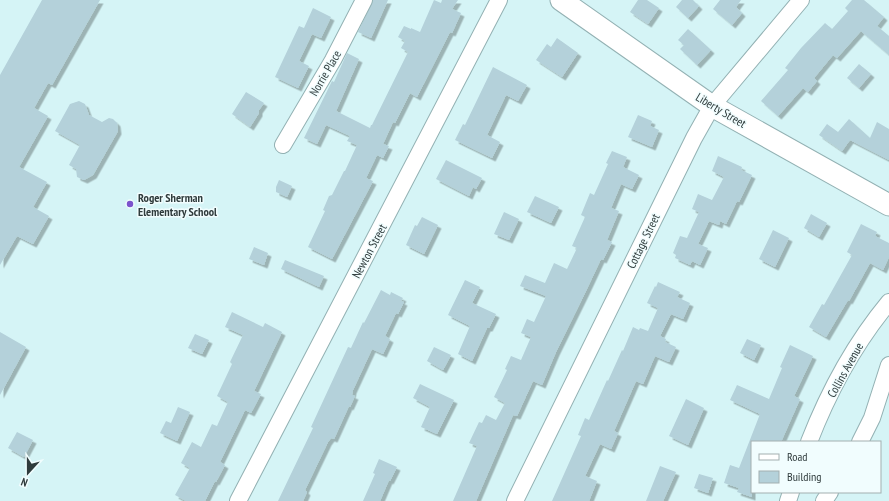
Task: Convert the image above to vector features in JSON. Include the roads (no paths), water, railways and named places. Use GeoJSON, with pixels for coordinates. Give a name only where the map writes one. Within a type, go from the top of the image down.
{"type":"FeatureCollection","features":[{"type":"Feature","properties":{"kind":"main road","name":"Liberty Street"},"geometry":{"type":"LineString","coordinates":[[561,0],[712,106],[889,205]]}},
{"type":"Feature","properties":{"kind":"street","name":"Norrie Place"},"geometry":{"type":"LineString","coordinates":[[283,146],[333,60],[364,0]]}},
{"type":"Feature","properties":{"kind":"street","name":"Newton Street"},"geometry":{"type":"LineString","coordinates":[[238,501],[499,0]]}},
{"type":"Feature","properties":{"kind":"street","name":"Cottage Street"},"geometry":{"type":"LineString","coordinates":[[515,501],[694,138],[712,106],[801,0]]}},
{"type":"Feature","properties":{"kind":"street","name":"Collins Avenue"},"geometry":{"type":"LineString","coordinates":[[809,441],[831,394],[848,362],[869,328],[889,302]]}},
{"type":"Feature","properties":{"kind":"street"},"geometry":{"type":"LineString","coordinates":[[860,441],[872,418],[889,365]]}},
{"type":"Feature","properties":{"kind":"place","name":"Roger Sherman Elementary School"},"geometry":{"type":"Point","coordinates":[130,204]}}]}
